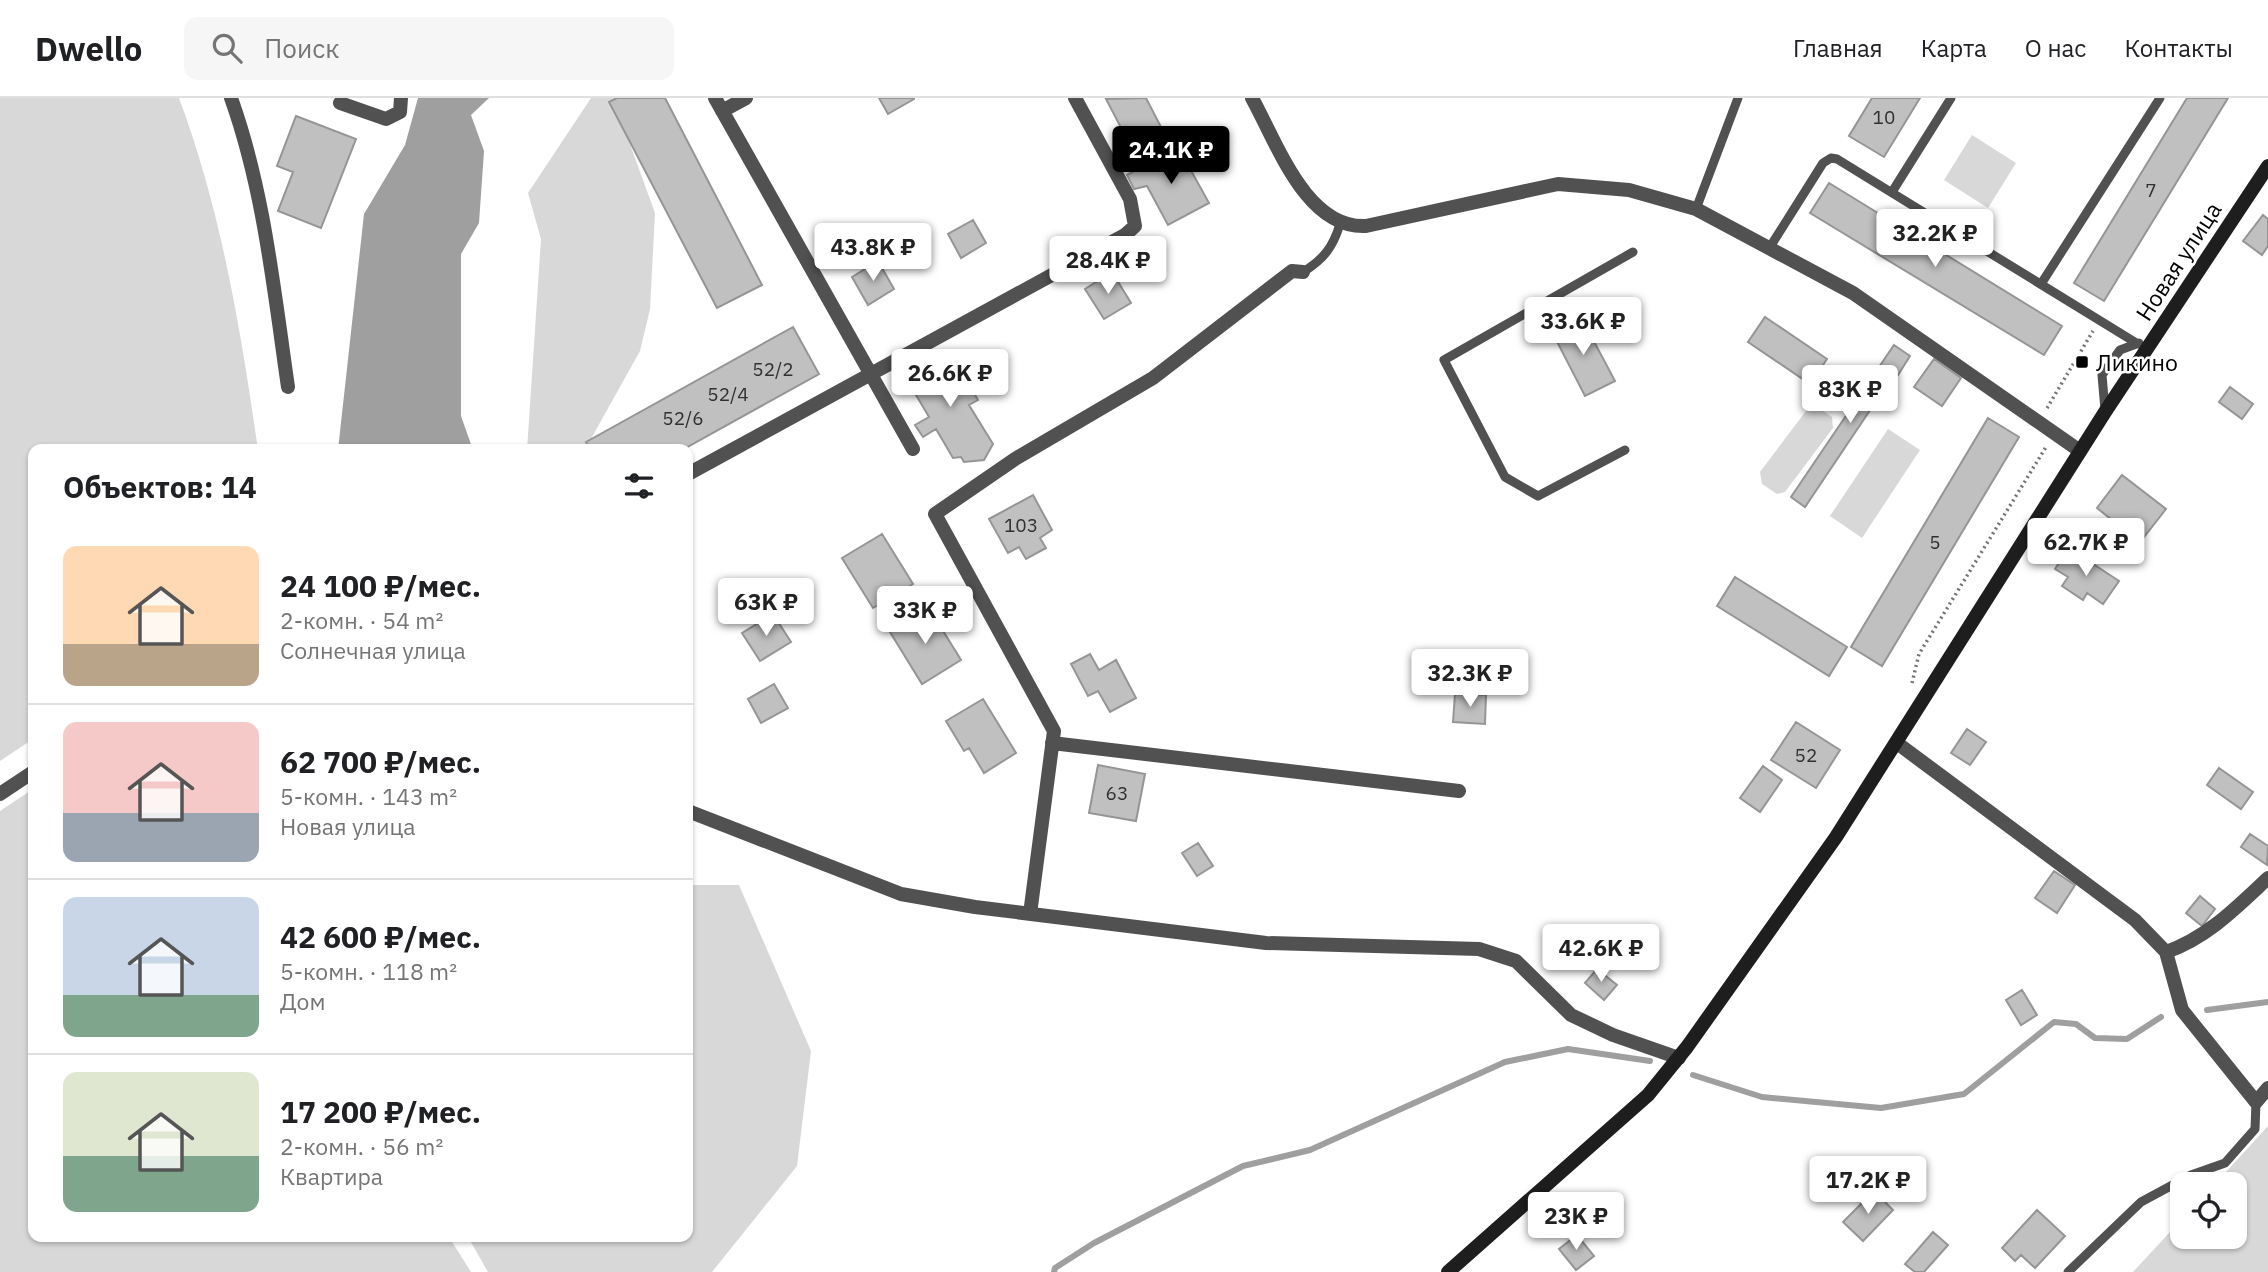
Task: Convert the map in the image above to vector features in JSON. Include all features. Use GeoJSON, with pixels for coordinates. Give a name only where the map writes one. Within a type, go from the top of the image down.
{"type":"FeatureCollection","features":[{"type":"Feature","properties":{"kind":"street"},"geometry":{"type":"LineString","coordinates":[[231,98],[243,131],[259,202],[288,387]]}},
{"type":"Feature","properties":{"kind":"street"},"geometry":{"type":"LineString","coordinates":[[340,103],[386,119],[400,113],[401,98]]}},
{"type":"Feature","properties":{"kind":"street"},"geometry":{"type":"LineString","coordinates":[[746,98],[719,105],[913,450]]}},
{"type":"Feature","properties":{"kind":"street"},"geometry":{"type":"LineString","coordinates":[[693,471],[868,373],[1125,235],[1135,226],[1130,199],[1075,98]]}},
{"type":"Feature","properties":{"kind":"street"},"geometry":{"type":"LineString","coordinates":[[1252,98],[1305,194],[1319,210],[1340,224],[1366,226],[1559,184],[1629,190],[1696,209],[1863,300],[2080,450]]}},
{"type":"Feature","properties":{"kind":"street","name":"Новая улица"},"geometry":{"type":"LineString","coordinates":[[1448,1272],[1648,1095],[1679,1058],[1773,929],[1897,743],[2080,450],[2268,166]]}},
{"type":"Feature","properties":{"kind":"street"},"geometry":{"type":"LineString","coordinates":[[1030,914],[1054,731],[935,514],[1015,459],[1153,378],[1292,271],[1303,272]]}},
{"type":"Feature","properties":{"kind":"street"},"geometry":{"type":"LineString","coordinates":[[1052,743],[1459,792]]}},
{"type":"Feature","properties":{"kind":"street"},"geometry":{"type":"LineString","coordinates":[[1897,743],[2135,920],[2166,951],[2182,1010],[2256,1102],[2268,1088]]}},
{"type":"Feature","properties":{"kind":"street"},"geometry":{"type":"LineString","coordinates":[[0,794],[28,775]]}},
{"type":"Feature","properties":{"kind":"street"},"geometry":{"type":"LineString","coordinates":[[693,813],[901,894],[1030,914],[1266,943],[1479,948],[1516,961],[1571,1015],[1613,1035],[1679,1058]]}},
{"type":"Feature","properties":{"kind":"street"},"geometry":{"type":"LineString","coordinates":[[2166,951],[2188,945],[2230,914],[2268,878]]}},
{"type":"Feature","properties":{"kind":"lane"},"geometry":{"type":"LineString","coordinates":[[1696,209],[1738,98]]}},
{"type":"Feature","properties":{"kind":"lane"},"geometry":{"type":"LineString","coordinates":[[1892,192],[1951,98]]}},
{"type":"Feature","properties":{"kind":"lane"},"geometry":{"type":"LineString","coordinates":[[2041,284],[2160,98]]}},
{"type":"Feature","properties":{"kind":"lane"},"geometry":{"type":"LineString","coordinates":[[1770,247],[1823,163],[1830,158],[1892,192],[2138,344]]}},
{"type":"Feature","properties":{"kind":"lane"},"geometry":{"type":"LineString","coordinates":[[1303,272],[1319,262],[1333,246],[1340,224]]}},
{"type":"Feature","properties":{"kind":"lane"},"geometry":{"type":"LineString","coordinates":[[1625,450],[1538,496],[1505,477],[1444,360],[1633,251]]}},
{"type":"Feature","properties":{"kind":"lane"},"geometry":{"type":"LineString","coordinates":[[2105,412],[2102,375],[2120,349],[2138,344],[2159,332]]}},
{"type":"Feature","properties":{"kind":"lane"},"geometry":{"type":"LineString","coordinates":[[2068,1272],[2141,1202],[2191,1175],[2225,1163],[2255,1129],[2256,1102]]}},
{"type":"Feature","properties":{"kind":"path"},"geometry":{"type":"LineString","coordinates":[[2048,413],[2047,407],[2056,389],[2100,321]]}},
{"type":"Feature","properties":{"kind":"path"},"geometry":{"type":"LineString","coordinates":[[1910,694],[1919,654],[2051,439]]}},
{"type":"Feature","properties":{"kind":"shaded area"},"geometry":{"type":"Polygon","coordinates":[[[0,98],[179,98],[207,184],[228,271],[257,444],[28,444],[28,742],[0,761],[0,98]]]}},
{"type":"Feature","properties":{"kind":"shaded area"},"geometry":{"type":"Polygon","coordinates":[[[418,98],[489,98],[471,115],[484,151],[479,223],[461,254],[461,416],[471,444],[339,444],[364,214],[405,145],[418,98]]]}},
{"type":"Feature","properties":{"kind":"shaded area"},"geometry":{"type":"Polygon","coordinates":[[[591,98],[618,98],[618,111],[655,213],[650,309],[640,351],[592,437],[594,444],[527,444],[541,239],[528,193],[591,98]]]}},
{"type":"Feature","properties":{"kind":"shaded area"},"geometry":{"type":"Polygon","coordinates":[[[1972,135],[2016,163],[1988,208],[1944,180],[1972,135]]]}},
{"type":"Feature","properties":{"kind":"shaded area"},"geometry":{"type":"Polygon","coordinates":[[[1814,405],[1832,417],[1833,428],[1785,492],[1777,494],[1762,484],[1760,472],[1809,407],[1814,405]]]}},
{"type":"Feature","properties":{"kind":"shaded area"},"geometry":{"type":"Polygon","coordinates":[[[1888,429],[1920,450],[1862,538],[1830,516],[1888,429]]]}},
{"type":"Feature","properties":{"kind":"shaded area"},"geometry":{"type":"Polygon","coordinates":[[[28,792],[28,1242],[452,1242],[471,1272],[0,1272],[0,811],[28,792]]]}},
{"type":"Feature","properties":{"kind":"shaded area"},"geometry":{"type":"Polygon","coordinates":[[[693,885],[739,885],[811,1051],[797,1166],[712,1272],[488,1272],[471,1242],[693,1242],[693,885]]]}},
{"type":"Feature","properties":{"kind":"shaded area"},"geometry":{"type":"Polygon","coordinates":[[[2268,1126],[2268,1272],[2133,1272],[2170,1232],[2170,1249],[2247,1249],[2247,1172],[2226,1172],[2268,1126]]]}},
{"type":"Feature","properties":{"kind":"building"},"geometry":{"type":"Polygon","coordinates":[[[617,98],[665,98],[762,285],[717,308],[609,102],[617,98]]]}},
{"type":"Feature","properties":{"kind":"building"},"geometry":{"type":"Polygon","coordinates":[[[879,98],[914,98],[914,99],[888,114],[879,98]]]}},
{"type":"Feature","properties":{"kind":"building"},"geometry":{"type":"Polygon","coordinates":[[[1146,98],[1161,127],[1129,143],[1106,99],[1146,98]]]}},
{"type":"Feature","properties":{"kind":"building"},"geometry":{"type":"Polygon","coordinates":[[[1872,98],[1920,98],[1884,157],[1849,136],[1872,98]]]}},
{"type":"Feature","properties":{"kind":"building"},"geometry":{"type":"Polygon","coordinates":[[[2187,98],[2228,98],[2104,301],[2074,283],[2187,98]]]}},
{"type":"Feature","properties":{"kind":"building"},"geometry":{"type":"Polygon","coordinates":[[[296,116],[356,139],[321,228],[278,211],[293,172],[277,166],[296,116]]]}},
{"type":"Feature","properties":{"kind":"building"},"geometry":{"type":"Polygon","coordinates":[[[1178,147],[1209,203],[1168,225],[1147,186],[1134,189],[1127,175],[1178,147]]]}},
{"type":"Feature","properties":{"kind":"building"},"geometry":{"type":"Polygon","coordinates":[[[1829,183],[2062,326],[2044,355],[1810,213],[1829,183]]]}},
{"type":"Feature","properties":{"kind":"building"},"geometry":{"type":"Polygon","coordinates":[[[2263,215],[2268,219],[2268,246],[2262,255],[2243,241],[2263,215]]]}},
{"type":"Feature","properties":{"kind":"building"},"geometry":{"type":"Polygon","coordinates":[[[973,220],[986,243],[961,258],[948,234],[973,220]]]}},
{"type":"Feature","properties":{"kind":"building"},"geometry":{"type":"Polygon","coordinates":[[[878,261],[894,289],[868,305],[852,277],[878,261]]]}},
{"type":"Feature","properties":{"kind":"building"},"geometry":{"type":"Polygon","coordinates":[[[1112,272],[1131,303],[1104,319],[1085,289],[1112,272]]]}},
{"type":"Feature","properties":{"kind":"building"},"geometry":{"type":"Polygon","coordinates":[[[1581,317],[1615,381],[1585,396],[1552,332],[1581,317]]]}},
{"type":"Feature","properties":{"kind":"building"},"geometry":{"type":"Polygon","coordinates":[[[1765,317],[1827,359],[1810,384],[1748,342],[1765,317]]]}},
{"type":"Feature","properties":{"kind":"building"},"geometry":{"type":"Polygon","coordinates":[[[793,327],[819,374],[693,444],[586,442],[793,327]]]}},
{"type":"Feature","properties":{"kind":"building"},"geometry":{"type":"Polygon","coordinates":[[[1894,345],[1910,356],[1898,375],[1895,373],[1805,507],[1791,497],[1894,345]]]}},
{"type":"Feature","properties":{"kind":"building"},"geometry":{"type":"Polygon","coordinates":[[[949,352],[978,400],[969,405],[993,444],[984,460],[964,462],[961,457],[953,458],[936,429],[923,437],[915,425],[929,417],[906,378],[949,352]]]}},
{"type":"Feature","properties":{"kind":"building"},"geometry":{"type":"Polygon","coordinates":[[[1934,359],[1961,378],[1942,406],[1914,387],[1934,359]]]}},
{"type":"Feature","properties":{"kind":"building"},"geometry":{"type":"Polygon","coordinates":[[[2230,387],[2253,404],[2242,419],[2219,402],[2230,387]]]}},
{"type":"Feature","properties":{"kind":"building"},"geometry":{"type":"Polygon","coordinates":[[[1988,418],[2019,437],[1882,666],[1851,647],[1988,418]]]}},
{"type":"Feature","properties":{"kind":"building"},"geometry":{"type":"Polygon","coordinates":[[[2122,475],[2166,509],[2144,537],[2136,531],[2132,536],[2097,508],[2122,475]]]}},
{"type":"Feature","properties":{"kind":"building"},"geometry":{"type":"Polygon","coordinates":[[[1033,495],[1052,530],[1040,538],[1046,548],[1026,559],[1019,547],[1008,553],[989,519],[1033,495]]]}},
{"type":"Feature","properties":{"kind":"building"},"geometry":{"type":"Polygon","coordinates":[[[882,534],[913,584],[873,608],[842,558],[882,534]]]}},
{"type":"Feature","properties":{"kind":"building"},"geometry":{"type":"Polygon","coordinates":[[[2069,548],[2119,581],[2103,604],[2087,593],[2083,600],[2062,586],[2068,577],[2055,569],[2069,548]]]}},
{"type":"Feature","properties":{"kind":"building"},"geometry":{"type":"Polygon","coordinates":[[[1735,577],[1847,647],[1829,676],[1717,606],[1735,577]]]}},
{"type":"Feature","properties":{"kind":"building"},"geometry":{"type":"Polygon","coordinates":[[[929,608],[961,660],[922,684],[890,632],[929,608]]]}},
{"type":"Feature","properties":{"kind":"building"},"geometry":{"type":"Polygon","coordinates":[[[773,614],[791,642],[760,661],[742,633],[773,614]]]}},
{"type":"Feature","properties":{"kind":"building"},"geometry":{"type":"Polygon","coordinates":[[[1090,654],[1099,670],[1116,660],[1136,698],[1110,712],[1098,691],[1088,696],[1071,664],[1090,654]]]}},
{"type":"Feature","properties":{"kind":"building"},"geometry":{"type":"Polygon","coordinates":[[[774,684],[788,708],[761,723],[748,699],[774,684]]]}},
{"type":"Feature","properties":{"kind":"building"},"geometry":{"type":"Polygon","coordinates":[[[1455,694],[1486,695],[1485,724],[1453,722],[1455,694]]]}},
{"type":"Feature","properties":{"kind":"building"},"geometry":{"type":"Polygon","coordinates":[[[983,699],[1016,753],[984,773],[969,748],[964,751],[946,721],[983,699]]]}},
{"type":"Feature","properties":{"kind":"building"},"geometry":{"type":"Polygon","coordinates":[[[1796,722],[1840,750],[1816,788],[1771,760],[1796,722]]]}},
{"type":"Feature","properties":{"kind":"building"},"geometry":{"type":"Polygon","coordinates":[[[1967,729],[1986,742],[1970,765],[1951,753],[1967,729]]]}},
{"type":"Feature","properties":{"kind":"building"},"geometry":{"type":"Polygon","coordinates":[[[1098,765],[1145,774],[1136,821],[1089,813],[1098,765]]]}},
{"type":"Feature","properties":{"kind":"building"},"geometry":{"type":"Polygon","coordinates":[[[1763,766],[1782,780],[1760,812],[1740,798],[1763,766]]]}},
{"type":"Feature","properties":{"kind":"building"},"geometry":{"type":"Polygon","coordinates":[[[2219,768],[2253,792],[2241,809],[2207,785],[2219,768]]]}},
{"type":"Feature","properties":{"kind":"building"},"geometry":{"type":"Polygon","coordinates":[[[2250,834],[2268,846],[2267,865],[2241,847],[2250,834]]]}},
{"type":"Feature","properties":{"kind":"building"},"geometry":{"type":"Polygon","coordinates":[[[1198,843],[1213,866],[1197,876],[1182,853],[1198,843]]]}},
{"type":"Feature","properties":{"kind":"building"},"geometry":{"type":"Polygon","coordinates":[[[2054,871],[2075,885],[2057,913],[2035,898],[2054,871]]]}},
{"type":"Feature","properties":{"kind":"building"},"geometry":{"type":"Polygon","coordinates":[[[2200,896],[2215,909],[2202,926],[2186,913],[2200,896]]]}},
{"type":"Feature","properties":{"kind":"building"},"geometry":{"type":"Polygon","coordinates":[[[1597,969],[1617,985],[1604,1000],[1585,983],[1597,969]]]}},
{"type":"Feature","properties":{"kind":"building"},"geometry":{"type":"Polygon","coordinates":[[[2022,990],[2037,1015],[2021,1025],[2006,1000],[2022,990]]]}},
{"type":"Feature","properties":{"kind":"building"},"geometry":{"type":"Polygon","coordinates":[[[1874,1191],[1893,1210],[1863,1241],[1843,1222],[1874,1191]]]}},
{"type":"Feature","properties":{"kind":"building"},"geometry":{"type":"Polygon","coordinates":[[[2037,1210],[2065,1236],[2035,1268],[2021,1255],[2015,1261],[2002,1248],[2037,1210]]]}},
{"type":"Feature","properties":{"kind":"building"},"geometry":{"type":"Polygon","coordinates":[[[1933,1232],[1948,1245],[1924,1272],[1915,1272],[1905,1264],[1933,1232]]]}},
{"type":"Feature","properties":{"kind":"building"},"geometry":{"type":"Polygon","coordinates":[[[1577,1235],[1594,1256],[1576,1270],[1559,1249],[1577,1235]]]}},
{"type":"Feature","properties":{"kind":"waterway"},"geometry":{"type":"LineString","coordinates":[[2207,1010],[2268,1002]]}},
{"type":"Feature","properties":{"kind":"waterway"},"geometry":{"type":"LineString","coordinates":[[1693,1075],[1762,1097],[1881,1108],[1964,1094],[2054,1022],[2076,1024],[2095,1038],[2127,1039],[2161,1017]]}},
{"type":"Feature","properties":{"kind":"waterway"},"geometry":{"type":"LineString","coordinates":[[1054,1272],[1055,1268],[1094,1243],[1243,1166],[1310,1150],[1505,1062],[1568,1049],[1650,1061]]}},
{"type":"Feature","properties":{"kind":"place","name":"Ликино"},"geometry":{"type":"Point","coordinates":[2082,362]}}]}
